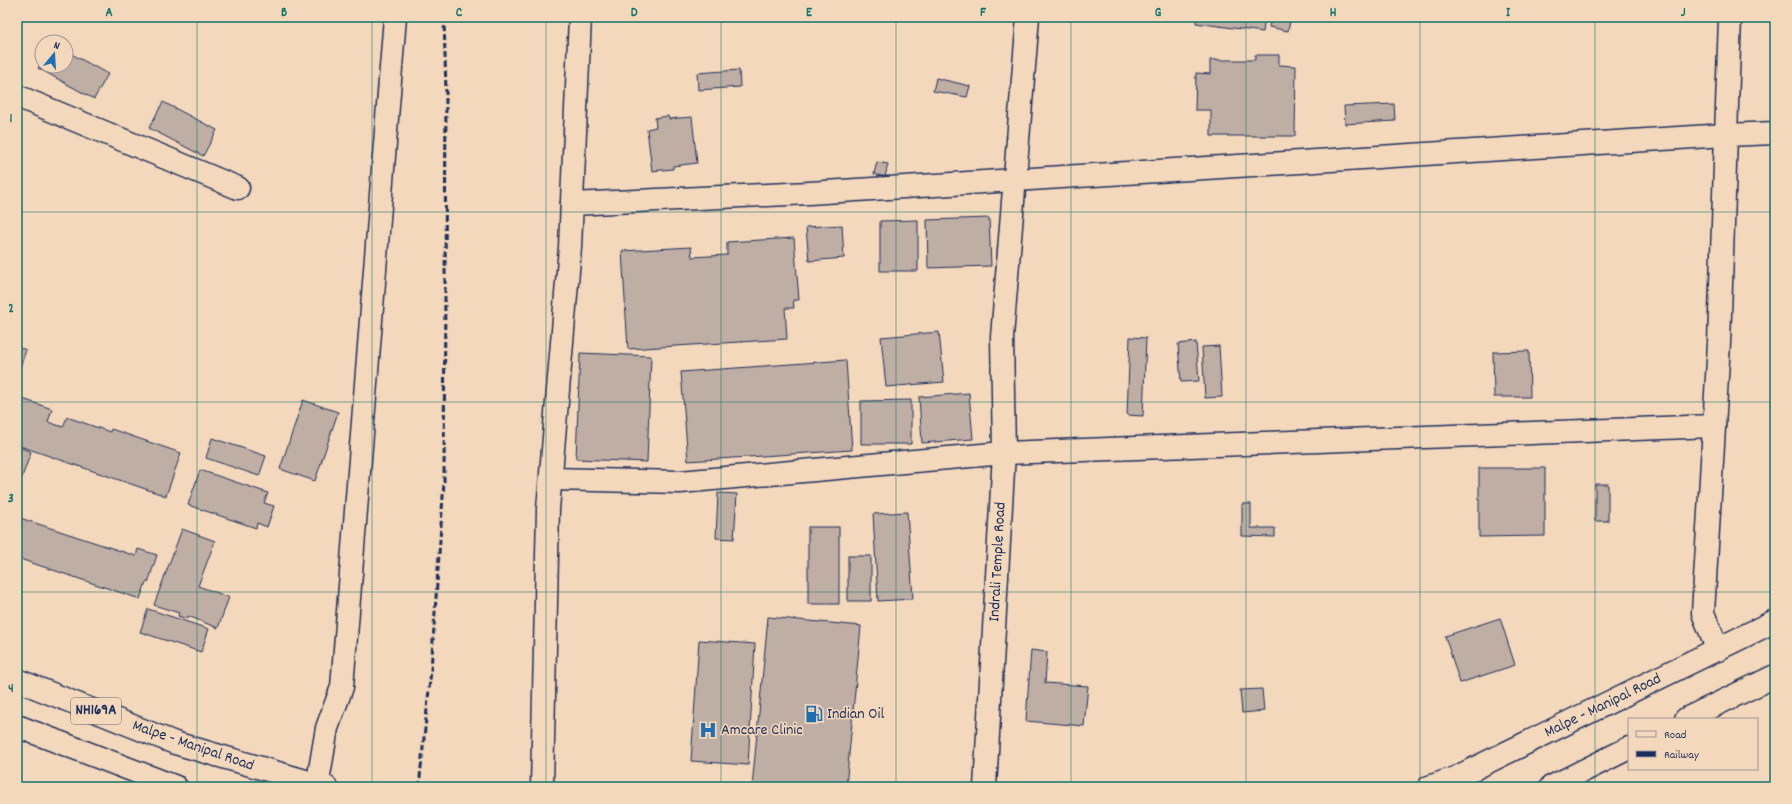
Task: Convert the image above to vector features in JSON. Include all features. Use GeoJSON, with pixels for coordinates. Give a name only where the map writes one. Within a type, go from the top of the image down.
{"type":"FeatureCollection","features":[{"type":"Feature","properties":{"kind":"main road"},"geometry":{"type":"LineString","coordinates":[[320,787],[327,728],[342,687],[396,17]]}},
{"type":"Feature","properties":{"kind":"main road"},"geometry":{"type":"LineString","coordinates":[[542,787],[548,509],[572,204],[580,17]]}},
{"type":"Feature","properties":{"kind":"main road","name":"Indrali Temple Road"},"geometry":{"type":"LineString","coordinates":[[985,787],[1004,453],[1002,337],[1028,17]]}},
{"type":"Feature","properties":{"kind":"main road"},"geometry":{"type":"LineString","coordinates":[[1718,650],[1703,613],[1719,343],[1730,17]]}},
{"type":"Feature","properties":{"kind":"main road"},"geometry":{"type":"LineString","coordinates":[[17,96],[238,188]]}},
{"type":"Feature","properties":{"kind":"main road"},"geometry":{"type":"LineString","coordinates":[[572,204],[817,193],[1775,133]]}},
{"type":"Feature","properties":{"kind":"main road"},"geometry":{"type":"LineString","coordinates":[[551,479],[680,482],[1004,453],[1714,426]]}},
{"type":"Feature","properties":{"kind":"main road","name":"Malpe - Manipal Road"},"geometry":{"type":"LineString","coordinates":[[1429,787],[1455,778],[1775,621]]}},
{"type":"Feature","properties":{"kind":"main road"},"geometry":{"type":"LineString","coordinates":[[1688,718],[1775,676]]}},
{"type":"Feature","properties":{"kind":"main road","name":"Malpe - Manipal Road"},"geometry":{"type":"LineString","coordinates":[[17,680],[175,743],[320,787]]}},
{"type":"Feature","properties":{"kind":"main road","name":"NH169A"},"geometry":{"type":"LineString","coordinates":[[17,726],[170,785]]}},
{"type":"Feature","properties":{"kind":"main road"},"geometry":{"type":"LineString","coordinates":[[1551,787],[1628,748]]}},
{"type":"Feature","properties":{"kind":"building"},"geometry":{"type":"Polygon","coordinates":[[[1196,17],[1265,17],[1263,32],[1196,23],[1196,17]]]}},
{"type":"Feature","properties":{"kind":"building"},"geometry":{"type":"Polygon","coordinates":[[[1271,17],[1291,17],[1288,31],[1269,27],[1271,17]]]}},
{"type":"Feature","properties":{"kind":"building"},"geometry":{"type":"Polygon","coordinates":[[[74,55],[108,74],[94,99],[49,74],[74,74],[74,55]]]}},
{"type":"Feature","properties":{"kind":"building"},"geometry":{"type":"Polygon","coordinates":[[[1255,55],[1279,55],[1279,65],[1296,66],[1295,136],[1211,136],[1211,110],[1195,110],[1196,73],[1210,74],[1210,60],[1255,60],[1255,55]]]}},
{"type":"Feature","properties":{"kind":"building"},"geometry":{"type":"Polygon","coordinates":[[[739,70],[740,87],[698,90],[697,73],[739,70]]]}},
{"type":"Feature","properties":{"kind":"building"},"geometry":{"type":"Polygon","coordinates":[[[936,78],[970,86],[967,97],[933,91],[936,78]]]}},
{"type":"Feature","properties":{"kind":"building"},"geometry":{"type":"Polygon","coordinates":[[[163,102],[217,130],[203,156],[149,128],[163,102]]]}},
{"type":"Feature","properties":{"kind":"building"},"geometry":{"type":"Polygon","coordinates":[[[1394,104],[1395,121],[1345,124],[1344,106],[1394,104]]]}},
{"type":"Feature","properties":{"kind":"building"},"geometry":{"type":"Polygon","coordinates":[[[668,116],[669,119],[692,117],[697,163],[673,166],[673,169],[652,171],[647,129],[656,127],[655,118],[668,116]]]}},
{"type":"Feature","properties":{"kind":"building"},"geometry":{"type":"Polygon","coordinates":[[[877,162],[888,164],[885,177],[874,174],[877,162]]]}},
{"type":"Feature","properties":{"kind":"building"},"geometry":{"type":"Polygon","coordinates":[[[989,218],[991,266],[928,268],[927,220],[989,218]]]}},
{"type":"Feature","properties":{"kind":"building"},"geometry":{"type":"Polygon","coordinates":[[[918,220],[918,271],[880,271],[880,221],[918,220]]]}},
{"type":"Feature","properties":{"kind":"building"},"geometry":{"type":"Polygon","coordinates":[[[842,225],[844,258],[809,261],[806,227],[842,225]]]}},
{"type":"Feature","properties":{"kind":"building"},"geometry":{"type":"Polygon","coordinates":[[[794,238],[799,300],[793,300],[794,308],[785,308],[787,339],[628,349],[622,251],[691,247],[692,257],[727,255],[727,242],[794,238]]]}},
{"type":"Feature","properties":{"kind":"building"},"geometry":{"type":"Polygon","coordinates":[[[939,332],[944,382],[886,387],[881,337],[939,332]]]}},
{"type":"Feature","properties":{"kind":"building"},"geometry":{"type":"Polygon","coordinates":[[[1130,337],[1146,338],[1143,416],[1127,415],[1130,337]]]}},
{"type":"Feature","properties":{"kind":"building"},"geometry":{"type":"Polygon","coordinates":[[[1196,342],[1199,381],[1181,382],[1178,344],[1196,342]]]}},
{"type":"Feature","properties":{"kind":"building"},"geometry":{"type":"Polygon","coordinates":[[[1219,346],[1222,397],[1205,398],[1202,347],[1219,346]]]}},
{"type":"Feature","properties":{"kind":"building"},"geometry":{"type":"Polygon","coordinates":[[[17,347],[26,350],[17,376],[17,347]]]}},
{"type":"Feature","properties":{"kind":"building"},"geometry":{"type":"Polygon","coordinates":[[[1529,351],[1530,397],[1494,397],[1493,352],[1529,351]]]}},
{"type":"Feature","properties":{"kind":"building"},"geometry":{"type":"Polygon","coordinates":[[[580,353],[651,356],[647,462],[576,459],[580,353]]]}},
{"type":"Feature","properties":{"kind":"building"},"geometry":{"type":"Polygon","coordinates":[[[846,360],[852,450],[688,461],[681,372],[846,360]]]}},
{"type":"Feature","properties":{"kind":"building"},"geometry":{"type":"Polygon","coordinates":[[[969,393],[973,439],[922,443],[919,397],[969,393]]]}},
{"type":"Feature","properties":{"kind":"building"},"geometry":{"type":"Polygon","coordinates":[[[17,397],[52,409],[48,422],[63,427],[67,417],[110,432],[111,429],[181,453],[166,496],[17,445],[17,397]]]}},
{"type":"Feature","properties":{"kind":"building"},"geometry":{"type":"Polygon","coordinates":[[[303,400],[338,412],[315,481],[280,469],[303,400]]]}},
{"type":"Feature","properties":{"kind":"building"},"geometry":{"type":"Polygon","coordinates":[[[911,400],[911,444],[861,444],[861,401],[911,400]]]}},
{"type":"Feature","properties":{"kind":"building"},"geometry":{"type":"Polygon","coordinates":[[[1773,408],[1775,408],[1775,446],[1773,408]]]}},
{"type":"Feature","properties":{"kind":"building"},"geometry":{"type":"Polygon","coordinates":[[[212,438],[266,456],[259,476],[206,458],[212,438]]]}},
{"type":"Feature","properties":{"kind":"building"},"geometry":{"type":"Polygon","coordinates":[[[17,446],[31,452],[17,491],[17,446]]]}},
{"type":"Feature","properties":{"kind":"building"},"geometry":{"type":"Polygon","coordinates":[[[1479,468],[1545,468],[1545,536],[1479,537],[1479,468]]]}},
{"type":"Feature","properties":{"kind":"building"},"geometry":{"type":"Polygon","coordinates":[[[200,470],[268,493],[264,503],[274,506],[267,527],[257,523],[256,528],[188,505],[200,470]]]}},
{"type":"Feature","properties":{"kind":"building"},"geometry":{"type":"Polygon","coordinates":[[[1595,484],[1608,484],[1608,521],[1595,521],[1595,484]]]}},
{"type":"Feature","properties":{"kind":"building"},"geometry":{"type":"Polygon","coordinates":[[[718,493],[737,494],[734,539],[716,538],[718,493]]]}},
{"type":"Feature","properties":{"kind":"building"},"geometry":{"type":"Polygon","coordinates":[[[1242,504],[1251,504],[1251,528],[1275,528],[1275,537],[1242,536],[1242,504]]]}},
{"type":"Feature","properties":{"kind":"building"},"geometry":{"type":"Polygon","coordinates":[[[907,512],[913,599],[878,601],[873,514],[907,512]]]}},
{"type":"Feature","properties":{"kind":"building"},"geometry":{"type":"Polygon","coordinates":[[[17,517],[136,556],[138,549],[157,555],[148,583],[146,582],[140,599],[17,558],[17,517]]]}},
{"type":"Feature","properties":{"kind":"building"},"geometry":{"type":"Polygon","coordinates":[[[808,527],[839,527],[839,604],[808,604],[808,527]]]}},
{"type":"Feature","properties":{"kind":"building"},"geometry":{"type":"Polygon","coordinates":[[[182,529],[215,541],[198,586],[229,597],[218,628],[188,616],[187,619],[178,616],[179,613],[154,605],[182,529]]]}},
{"type":"Feature","properties":{"kind":"building"},"geometry":{"type":"Polygon","coordinates":[[[848,556],[871,556],[871,601],[848,601],[848,556]]]}},
{"type":"Feature","properties":{"kind":"building"},"geometry":{"type":"Polygon","coordinates":[[[148,609],[209,629],[201,652],[140,632],[148,609]]]}},
{"type":"Feature","properties":{"kind":"building"},"geometry":{"type":"Polygon","coordinates":[[[768,617],[861,626],[846,787],[752,787],[768,617]]]}},
{"type":"Feature","properties":{"kind":"building"},"geometry":{"type":"Polygon","coordinates":[[[1500,618],[1515,665],[1460,683],[1445,636],[1500,618]]]}},
{"type":"Feature","properties":{"kind":"building"},"geometry":{"type":"Polygon","coordinates":[[[699,640],[755,644],[748,765],[691,761],[699,640]]]}},
{"type":"Feature","properties":{"kind":"building"},"geometry":{"type":"Polygon","coordinates":[[[1031,650],[1047,652],[1045,683],[1088,686],[1084,726],[1026,721],[1031,650]]]}},
{"type":"Feature","properties":{"kind":"building"},"geometry":{"type":"Polygon","coordinates":[[[1262,689],[1264,711],[1242,713],[1240,690],[1262,689]]]}},
{"type":"Feature","properties":{"kind":"railway"},"geometry":{"type":"LineString","coordinates":[[419,787],[431,670],[444,482],[446,94],[444,17]]}},
{"type":"Feature","properties":{"kind":"place","name":"Indian Oil"},"geometry":{"type":"Point","coordinates":[814,714]}},
{"type":"Feature","properties":{"kind":"place","name":"Amcare Clinic"},"geometry":{"type":"Point","coordinates":[708,730]}}]}
